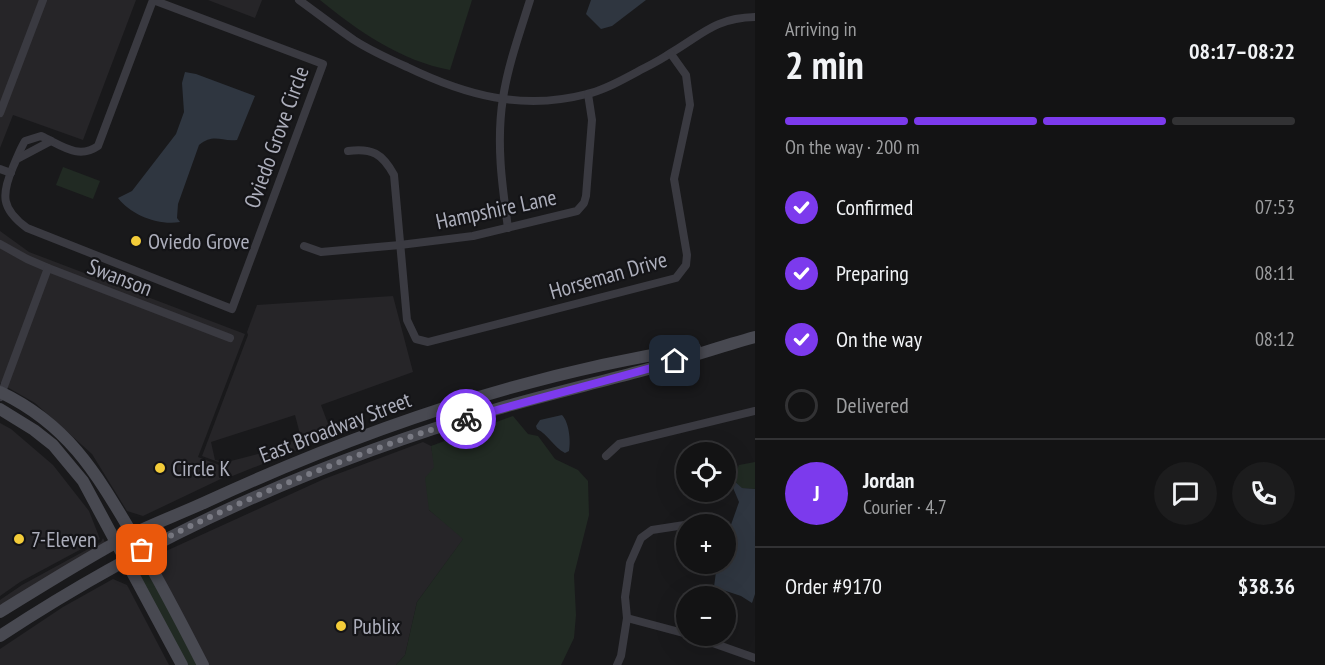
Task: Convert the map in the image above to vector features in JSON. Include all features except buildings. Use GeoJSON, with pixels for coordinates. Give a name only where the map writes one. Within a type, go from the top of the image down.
{"type":"FeatureCollection","features":[{"type":"Feature","properties":{"kind":"main road","name":"East Broadway Street"},"geometry":{"type":"LineString","coordinates":[[0,636],[78,586],[142,550],[211,516],[332,465],[495,410],[634,373],[755,337]]}},
{"type":"Feature","properties":{"kind":"main road","name":"East Broadway Street"},"geometry":{"type":"LineString","coordinates":[[0,612],[132,534],[326,451],[426,415],[554,377],[633,358],[735,343]]}},
{"type":"Feature","properties":{"kind":"main road"},"geometry":{"type":"LineString","coordinates":[[1,394],[38,415],[64,437],[99,477],[142,550],[203,665]]}},
{"type":"Feature","properties":{"kind":"main road"},"geometry":{"type":"LineString","coordinates":[[0,409],[34,430],[56,449],[87,487],[182,665]]}},
{"type":"Feature","properties":{"kind":"main road"},"geometry":{"type":"LineString","coordinates":[[326,451],[332,465]]}},
{"type":"Feature","properties":{"kind":"street"},"geometry":{"type":"LineString","coordinates":[[0,113],[43,0]]}},
{"type":"Feature","properties":{"kind":"street","name":"Oviedo Grove Circle"},"geometry":{"type":"LineString","coordinates":[[153,0],[324,64],[232,309],[27,228],[14,218],[7,206],[3,187],[25,141],[41,136],[79,152],[89,153],[98,146],[153,0]]}},
{"type":"Feature","properties":{"kind":"street"},"geometry":{"type":"LineString","coordinates":[[299,0],[376,53],[471,93],[502,99],[546,100],[588,94],[624,79],[671,54],[699,33],[720,22],[740,17],[755,17]]}},
{"type":"Feature","properties":{"kind":"street"},"geometry":{"type":"LineString","coordinates":[[508,228],[500,168],[502,99],[530,0]]}},
{"type":"Feature","properties":{"kind":"street","name":"Horseman Drive"},"geometry":{"type":"LineString","coordinates":[[400,245],[407,320],[416,339],[428,342],[676,278],[687,265],[687,255],[674,179],[690,105],[686,75],[671,54]]}},
{"type":"Feature","properties":{"kind":"street","name":"Hampshire Lane"},"geometry":{"type":"LineString","coordinates":[[304,246],[321,252],[473,236],[577,211],[584,203],[592,120],[588,94]]}},
{"type":"Feature","properties":{"kind":"street"},"geometry":{"type":"LineString","coordinates":[[348,152],[365,149],[380,155],[387,161],[394,175],[400,245]]}},
{"type":"Feature","properties":{"kind":"street"},"geometry":{"type":"LineString","coordinates":[[0,169],[11,173]]}},
{"type":"Feature","properties":{"kind":"street","name":"Swanson"},"geometry":{"type":"LineString","coordinates":[[0,244],[27,260],[230,339]]}},
{"type":"Feature","properties":{"kind":"street"},"geometry":{"type":"LineString","coordinates":[[1,394],[48,268]]}},
{"type":"Feature","properties":{"kind":"street"},"geometry":{"type":"LineString","coordinates":[[606,456],[619,444],[755,411]]}},
{"type":"Feature","properties":{"kind":"street"},"geometry":{"type":"LineString","coordinates":[[617,665],[621,656],[627,618],[625,597],[630,563],[641,538],[652,530],[676,526]]}},
{"type":"Feature","properties":{"kind":"street"},"geometry":{"type":"LineString","coordinates":[[627,618],[676,631]]}},
{"type":"Feature","properties":{"kind":"street"},"geometry":{"type":"LineString","coordinates":[[721,646],[755,658]]}},
{"type":"Feature","properties":{"kind":"shaded area"},"geometry":{"type":"Polygon","coordinates":[[[0,0],[136,0],[83,140],[13,115],[0,148],[0,0]]]}},
{"type":"Feature","properties":{"kind":"shaded area"},"geometry":{"type":"Polygon","coordinates":[[[208,0],[262,0],[255,18],[208,0]]]}},
{"type":"Feature","properties":{"kind":"shaded area"},"geometry":{"type":"Polygon","coordinates":[[[320,0],[472,0],[450,70],[414,60],[397,52],[349,23],[320,0]]]}},
{"type":"Feature","properties":{"kind":"shaded area"},"geometry":{"type":"Polygon","coordinates":[[[591,0],[646,0],[612,26],[601,29],[586,14],[591,0]]]}},
{"type":"Feature","properties":{"kind":"shaded area"},"geometry":{"type":"Polygon","coordinates":[[[185,72],[255,96],[237,140],[209,139],[199,145],[178,204],[177,218],[180,222],[155,221],[138,214],[118,198],[132,191],[176,134],[184,112],[182,83],[185,72]]]}},
{"type":"Feature","properties":{"kind":"shaded area"},"geometry":{"type":"Polygon","coordinates":[[[63,167],[100,181],[93,199],[56,185],[63,167]]]}},
{"type":"Feature","properties":{"kind":"shaded area"},"geometry":{"type":"Polygon","coordinates":[[[0,231],[29,252],[245,334],[198,457],[219,465],[227,476],[143,516],[127,511],[92,454],[35,403],[0,383],[0,231]]]}},
{"type":"Feature","properties":{"kind":"shaded area"},"geometry":{"type":"Polygon","coordinates":[[[393,296],[413,372],[321,405],[330,429],[335,435],[230,477],[221,463],[202,456],[248,335],[247,332],[257,305],[393,296]],[[295,415],[211,442],[215,460],[227,462],[258,454],[301,438],[295,415]]]}},
{"type":"Feature","properties":{"kind":"shaded area"},"geometry":{"type":"Polygon","coordinates":[[[562,415],[570,437],[569,451],[565,453],[536,426],[540,420],[562,415]]]}},
{"type":"Feature","properties":{"kind":"shaded area"},"geometry":{"type":"Polygon","coordinates":[[[513,416],[528,434],[538,436],[555,459],[578,470],[588,481],[589,515],[574,575],[576,615],[574,638],[561,665],[396,665],[405,655],[417,602],[463,539],[429,510],[425,478],[434,467],[431,446],[513,416]]]}},
{"type":"Feature","properties":{"kind":"shaded area"},"geometry":{"type":"Polygon","coordinates":[[[0,423],[11,429],[53,465],[89,511],[100,539],[20,582],[0,596],[0,423]]]}},
{"type":"Feature","properties":{"kind":"shaded area"},"geometry":{"type":"Polygon","coordinates":[[[423,442],[431,446],[435,467],[429,510],[464,538],[417,602],[405,655],[396,665],[207,665],[156,563],[166,551],[324,479],[423,442]]]}},
{"type":"Feature","properties":{"kind":"shaded area"},"geometry":{"type":"Polygon","coordinates":[[[755,462],[755,489],[741,488],[736,482],[739,465],[755,462]]]}},
{"type":"Feature","properties":{"kind":"shaded area"},"geometry":{"type":"Polygon","coordinates":[[[736,483],[742,488],[755,489],[755,594],[752,603],[736,594],[736,586],[714,586],[716,574],[736,574],[735,514],[739,502],[736,495],[736,483]]]}},
{"type":"Feature","properties":{"kind":"shaded area"},"geometry":{"type":"Polygon","coordinates":[[[103,538],[106,544],[0,607],[0,600],[22,585],[101,542],[103,538]]]}},
{"type":"Feature","properties":{"kind":"shaded area"},"geometry":{"type":"Polygon","coordinates":[[[148,570],[198,665],[187,665],[139,575],[148,570]]]}},
{"type":"Feature","properties":{"kind":"shaded area"},"geometry":{"type":"Polygon","coordinates":[[[113,579],[127,585],[169,665],[0,665],[0,649],[63,607],[113,579]]]}},
{"type":"Feature","properties":{"kind":"way so far"},"geometry":{"type":"LineString","coordinates":[[142,550],[211,516],[291,481],[367,452],[466,419]]}},
{"type":"Feature","properties":{"kind":"place","name":"Oviedo Grove"},"geometry":{"type":"Point","coordinates":[136,241]}},
{"type":"Feature","properties":{"kind":"place","name":"Circle K"},"geometry":{"type":"Point","coordinates":[160,468]}},
{"type":"Feature","properties":{"kind":"place","name":"7-Eleven"},"geometry":{"type":"Point","coordinates":[19,539]}},
{"type":"Feature","properties":{"kind":"place","name":"Publix"},"geometry":{"type":"Point","coordinates":[341,626]}},
{"type":"Feature","properties":{"kind":"route"},"geometry":{"type":"LineString","coordinates":[[466,419],[675,361]]}}]}
